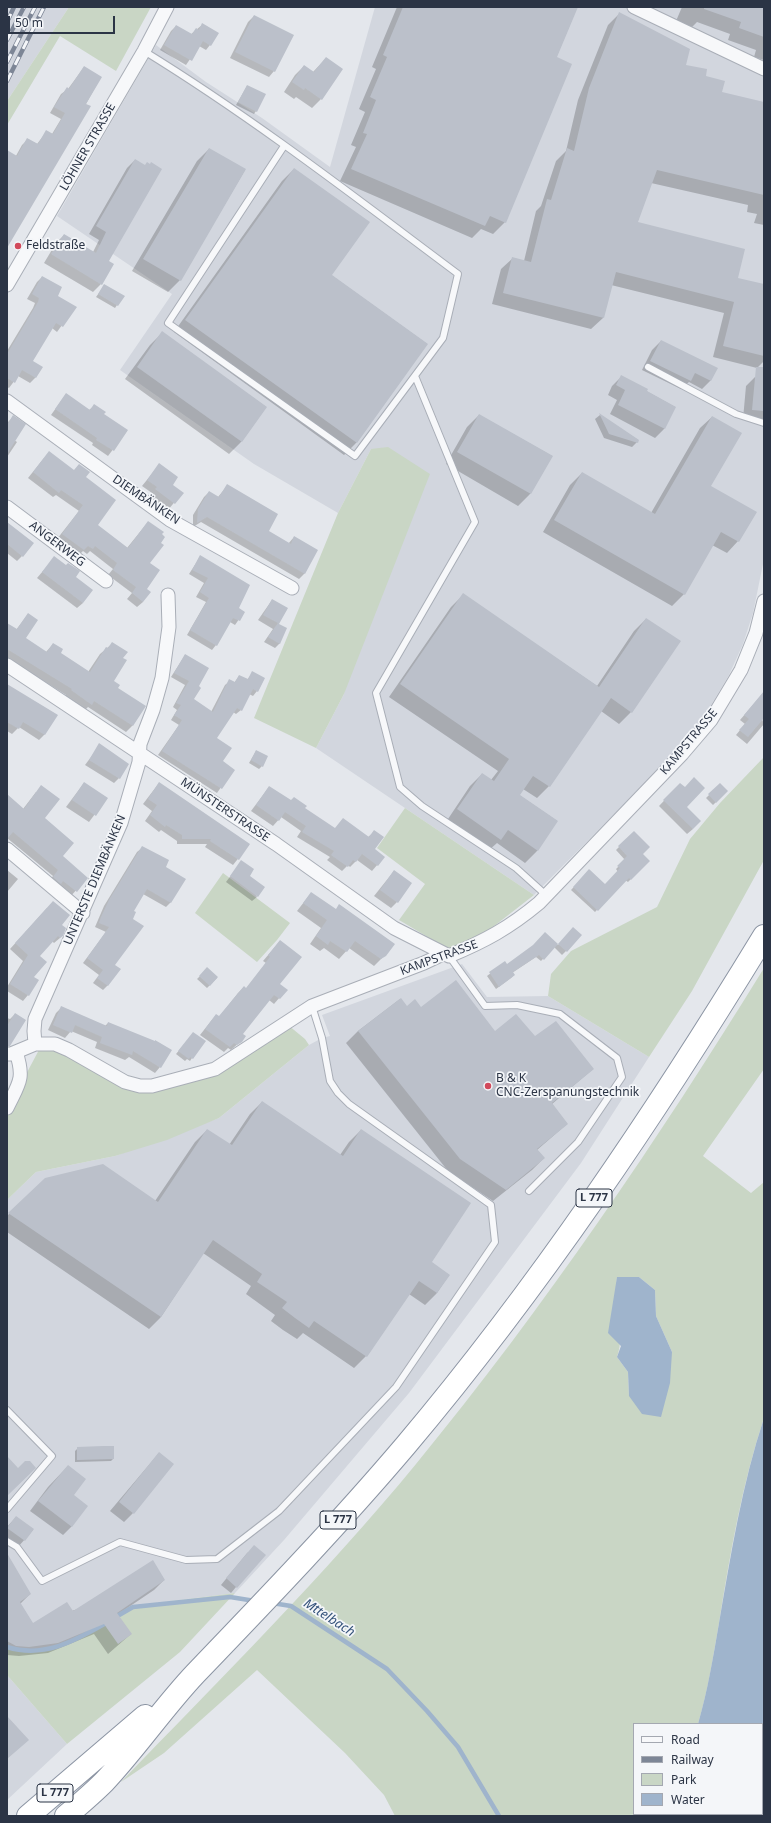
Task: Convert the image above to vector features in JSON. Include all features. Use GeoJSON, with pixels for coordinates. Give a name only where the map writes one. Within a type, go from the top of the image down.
{"type":"FeatureCollection","features":[{"type":"Feature","properties":{"kind":"highway","name":"L 777"},"geometry":{"type":"LineString","coordinates":[[66,1816],[104,1782],[192,1677],[254,1614],[404,1446],[446,1395],[528,1289],[608,1179],[712,1022],[764,936]]}},
{"type":"Feature","properties":{"kind":"highway","name":"L 777"},"geometry":{"type":"LineString","coordinates":[[28,1816],[192,1677]]}},
{"type":"Feature","properties":{"kind":"street","name":"LÖHNER STRASSE"},"geometry":{"type":"LineString","coordinates":[[7,285],[144,51],[167,7]]}},
{"type":"Feature","properties":{"kind":"street"},"geometry":{"type":"LineString","coordinates":[[634,7],[764,70]]}},
{"type":"Feature","properties":{"kind":"street","name":"DIEMBÄNKEN"},"geometry":{"type":"LineString","coordinates":[[7,400],[170,520],[292,588]]}},
{"type":"Feature","properties":{"kind":"street","name":"ANGERWEG"},"geometry":{"type":"LineString","coordinates":[[7,507],[106,580]]}},
{"type":"Feature","properties":{"kind":"street","name":"UNTERSTE DIEMBÄNKEN"},"geometry":{"type":"LineString","coordinates":[[36,1044],[34,1031],[35,1019],[54,974],[83,913],[121,823],[139,762],[140,744],[153,710],[162,678],[170,626],[168,595]]}},
{"type":"Feature","properties":{"kind":"street","name":"KAMPSTRASSE"},"geometry":{"type":"LineString","coordinates":[[11,1053],[36,1044],[55,1044],[69,1050],[125,1082],[140,1086],[152,1086],[215,1069],[312,1006],[483,942],[501,932],[519,920],[546,895],[682,754],[710,720],[742,670],[756,633],[764,601]]}},
{"type":"Feature","properties":{"kind":"street","name":"MÜNSTERSTRASSE"},"geometry":{"type":"LineString","coordinates":[[7,665],[276,844],[394,928],[446,955]]}},
{"type":"Feature","properties":{"kind":"street"},"geometry":{"type":"LineString","coordinates":[[7,849],[83,913]]}},
{"type":"Feature","properties":{"kind":"street"},"geometry":{"type":"LineString","coordinates":[[7,1108],[21,1080],[21,1068],[11,1053]]}},
{"type":"Feature","properties":{"kind":"lane"},"geometry":{"type":"LineString","coordinates":[[144,51],[181,74],[284,146],[458,274],[443,338],[355,456],[168,323],[284,146]]}},
{"type":"Feature","properties":{"kind":"lane"},"geometry":{"type":"LineString","coordinates":[[648,367],[736,414],[764,423]]}},
{"type":"Feature","properties":{"kind":"lane"},"geometry":{"type":"LineString","coordinates":[[415,376],[475,522],[376,693],[400,787],[422,806],[516,868],[546,895]]}},
{"type":"Feature","properties":{"kind":"lane"},"geometry":{"type":"LineString","coordinates":[[446,955],[485,1006],[517,1006],[560,1014],[617,1058],[622,1077],[578,1142],[529,1191]]}},
{"type":"Feature","properties":{"kind":"lane"},"geometry":{"type":"LineString","coordinates":[[7,1541],[16,1547],[42,1581],[120,1542],[186,1560],[218,1559],[279,1511],[396,1388],[495,1242],[491,1205],[349,1104],[338,1093],[330,1081],[322,1038],[312,1006]]}},
{"type":"Feature","properties":{"kind":"lane"},"geometry":{"type":"LineString","coordinates":[[7,1410],[52,1456],[7,1509]]}},
{"type":"Feature","properties":{"kind":"shaded area"},"geometry":{"type":"Polygon","coordinates":[[[7,7],[69,7],[7,101],[7,7]]]}},
{"type":"Feature","properties":{"kind":"shaded area"},"geometry":{"type":"Polygon","coordinates":[[[375,7],[764,7],[764,559],[753,613],[743,644],[729,675],[704,717],[650,778],[534,895],[316,748],[344,694],[371,449],[338,513],[254,464],[120,370],[172,294],[57,216],[156,45],[206,82],[262,118],[330,167],[375,7]]]}},
{"type":"Feature","properties":{"kind":"shaded area"},"geometry":{"type":"Polygon","coordinates":[[[462,964],[487,997],[548,996],[649,1057],[581,1163],[409,1393],[284,1540],[235,1593],[133,1606],[72,1641],[41,1650],[19,1649],[7,1645],[7,1200],[36,1172],[115,1156],[219,1118],[309,1045],[322,1038],[330,1036],[322,1015],[462,964]]]}},
{"type":"Feature","properties":{"kind":"shaded area"},"geometry":{"type":"Polygon","coordinates":[[[7,1675],[67,1744],[7,1800],[7,1675]]]}},
{"type":"Feature","properties":{"kind":"green space"},"geometry":{"type":"Polygon","coordinates":[[[69,7],[151,7],[116,71],[60,36],[7,125],[7,101],[69,7]]]}},
{"type":"Feature","properties":{"kind":"green space"},"geometry":{"type":"Polygon","coordinates":[[[388,447],[430,474],[344,694],[316,748],[254,718],[338,513],[371,449],[388,447]]]}},
{"type":"Feature","properties":{"kind":"green space"},"geometry":{"type":"Polygon","coordinates":[[[764,757],[764,860],[692,991],[649,1057],[548,996],[551,974],[571,951],[657,907],[690,839],[720,803],[764,757]]]}},
{"type":"Feature","properties":{"kind":"green space"},"geometry":{"type":"Polygon","coordinates":[[[405,808],[534,895],[480,937],[451,949],[448,949],[399,920],[425,884],[377,848],[405,808]]]}},
{"type":"Feature","properties":{"kind":"green space"},"geometry":{"type":"Polygon","coordinates":[[[223,873],[290,923],[257,962],[195,913],[223,873]]]}},
{"type":"Feature","properties":{"kind":"green space"},"geometry":{"type":"Polygon","coordinates":[[[764,968],[764,1069],[703,1156],[751,1193],[764,1182],[764,1418],[749,1468],[737,1519],[710,1674],[698,1723],[633,1723],[633,1815],[669,1816],[395,1816],[384,1795],[345,1753],[257,1670],[164,1753],[121,1782],[309,1586],[381,1506],[416,1464],[509,1345],[554,1284],[598,1222],[683,1096],[764,968]],[[617,1277],[620,1338],[617,1357],[628,1372],[629,1396],[672,1352],[656,1316],[655,1290],[639,1277],[617,1277]]]}},
{"type":"Feature","properties":{"kind":"green space"},"geometry":{"type":"Polygon","coordinates":[[[288,1025],[305,1039],[309,1045],[219,1118],[167,1140],[115,1156],[36,1172],[7,1200],[7,1110],[40,1048],[61,1050],[111,1082],[130,1089],[183,1083],[288,1025]]]}},
{"type":"Feature","properties":{"kind":"green space"},"geometry":{"type":"Polygon","coordinates":[[[235,1593],[180,1652],[67,1744],[7,1675],[7,1645],[19,1649],[41,1650],[72,1641],[133,1606],[235,1593]]]}},
{"type":"Feature","properties":{"kind":"water"},"geometry":{"type":"Polygon","coordinates":[[[617,1277],[639,1277],[655,1290],[656,1316],[672,1352],[670,1383],[661,1417],[642,1414],[629,1396],[628,1372],[617,1357],[621,1346],[608,1333],[617,1277]]]}},
{"type":"Feature","properties":{"kind":"water"},"geometry":{"type":"Polygon","coordinates":[[[764,1418],[764,1816],[669,1816],[763,1815],[763,1723],[698,1723],[710,1674],[743,1494],[764,1418]]]}},
{"type":"Feature","properties":{"kind":"building"},"geometry":{"type":"Polygon","coordinates":[[[403,7],[578,7],[557,57],[572,64],[506,223],[490,216],[485,226],[351,169],[367,134],[363,133],[376,100],[370,97],[387,57],[383,55],[403,7]]]}},
{"type":"Feature","properties":{"kind":"building"},"geometry":{"type":"Polygon","coordinates":[[[704,7],[764,7],[764,37],[739,28],[741,22],[704,9],[704,7]]]}},
{"type":"Feature","properties":{"kind":"building"},"geometry":{"type":"Polygon","coordinates":[[[619,12],[690,49],[686,65],[707,69],[706,76],[725,81],[722,92],[764,102],[764,195],[657,170],[638,222],[745,249],[738,278],[764,284],[764,356],[723,346],[734,302],[616,272],[604,318],[503,293],[512,257],[531,262],[547,199],[551,200],[567,148],[574,151],[589,88],[619,12]]]}},
{"type":"Feature","properties":{"kind":"building"},"geometry":{"type":"Polygon","coordinates":[[[254,15],[294,35],[275,72],[235,52],[254,15]]]}},
{"type":"Feature","properties":{"kind":"building"},"geometry":{"type":"Polygon","coordinates":[[[202,23],[219,33],[211,46],[203,41],[192,61],[164,45],[176,25],[192,34],[196,28],[199,30],[202,23]]]}},
{"type":"Feature","properties":{"kind":"building"},"geometry":{"type":"Polygon","coordinates":[[[326,57],[343,69],[322,100],[305,88],[304,90],[292,82],[304,65],[314,72],[326,57]]]}},
{"type":"Feature","properties":{"kind":"building"},"geometry":{"type":"Polygon","coordinates":[[[84,66],[102,77],[86,104],[91,106],[7,248],[7,150],[17,156],[27,138],[38,144],[46,130],[53,134],[65,113],[54,107],[67,87],[69,89],[84,66]]]}},
{"type":"Feature","properties":{"kind":"building"},"geometry":{"type":"Polygon","coordinates":[[[247,85],[266,94],[257,112],[238,102],[247,85]]]}},
{"type":"Feature","properties":{"kind":"building"},"geometry":{"type":"Polygon","coordinates":[[[209,148],[246,169],[181,281],[143,259],[209,148]]]}},
{"type":"Feature","properties":{"kind":"building"},"geometry":{"type":"Polygon","coordinates":[[[135,159],[145,165],[147,162],[150,164],[151,162],[162,169],[109,261],[114,264],[102,285],[51,254],[64,234],[96,253],[106,232],[96,226],[135,159]]]}},
{"type":"Feature","properties":{"kind":"building"},"geometry":{"type":"Polygon","coordinates":[[[294,168],[370,222],[332,275],[428,344],[357,443],[185,320],[294,168]]]}},
{"type":"Feature","properties":{"kind":"building"},"geometry":{"type":"Polygon","coordinates":[[[42,276],[62,287],[58,296],[77,307],[63,327],[56,323],[33,361],[43,367],[36,378],[22,370],[15,383],[7,378],[7,354],[38,302],[39,298],[32,294],[42,276]]]}},
{"type":"Feature","properties":{"kind":"building"},"geometry":{"type":"Polygon","coordinates":[[[104,284],[125,296],[118,306],[98,294],[104,284]]]}},
{"type":"Feature","properties":{"kind":"building"},"geometry":{"type":"Polygon","coordinates":[[[162,331],[267,407],[242,442],[137,367],[162,331]]]}},
{"type":"Feature","properties":{"kind":"building"},"geometry":{"type":"Polygon","coordinates":[[[661,340],[718,368],[711,381],[695,373],[691,381],[650,361],[661,340]]]}},
{"type":"Feature","properties":{"kind":"building"},"geometry":{"type":"Polygon","coordinates":[[[756,367],[764,367],[764,411],[752,410],[756,367]]]}},
{"type":"Feature","properties":{"kind":"building"},"geometry":{"type":"Polygon","coordinates":[[[621,375],[648,389],[647,391],[676,407],[665,429],[618,405],[625,390],[616,385],[621,375]]]}},
{"type":"Feature","properties":{"kind":"building"},"geometry":{"type":"Polygon","coordinates":[[[66,393],[90,410],[94,404],[106,412],[104,414],[128,430],[114,451],[96,440],[97,438],[55,409],[66,393]]]}},
{"type":"Feature","properties":{"kind":"building"},"geometry":{"type":"Polygon","coordinates":[[[599,413],[639,440],[638,443],[609,434],[599,413]]]}},
{"type":"Feature","properties":{"kind":"building"},"geometry":{"type":"Polygon","coordinates":[[[479,414],[553,456],[531,494],[457,452],[479,414]]]}},
{"type":"Feature","properties":{"kind":"building"},"geometry":{"type":"Polygon","coordinates":[[[13,415],[26,424],[7,454],[7,425],[13,415]]]}},
{"type":"Feature","properties":{"kind":"building"},"geometry":{"type":"Polygon","coordinates":[[[712,416],[742,433],[711,486],[757,512],[739,542],[721,532],[685,595],[554,520],[582,472],[655,514],[712,416]]]}},
{"type":"Feature","properties":{"kind":"building"},"geometry":{"type":"Polygon","coordinates":[[[49,451],[74,470],[79,464],[90,472],[86,477],[116,500],[98,525],[128,548],[148,521],[164,532],[162,534],[165,537],[161,543],[164,545],[150,563],[160,570],[147,589],[151,592],[143,602],[132,593],[136,587],[113,570],[117,563],[95,546],[93,549],[88,546],[84,550],[62,534],[83,505],[61,490],[59,493],[33,472],[49,451]]]}},
{"type":"Feature","properties":{"kind":"building"},"geometry":{"type":"Polygon","coordinates":[[[159,463],[178,477],[173,485],[184,493],[175,504],[155,489],[157,487],[147,480],[159,463]]]}},
{"type":"Feature","properties":{"kind":"building"},"geometry":{"type":"Polygon","coordinates":[[[227,484],[278,514],[269,531],[291,544],[294,536],[318,550],[305,574],[207,517],[197,523],[198,509],[209,491],[219,497],[227,484]]]}},
{"type":"Feature","properties":{"kind":"building"},"geometry":{"type":"Polygon","coordinates":[[[7,522],[34,543],[23,557],[7,544],[7,522]]]}},
{"type":"Feature","properties":{"kind":"building"},"geometry":{"type":"Polygon","coordinates":[[[200,555],[250,585],[239,608],[245,612],[240,621],[233,618],[217,646],[190,630],[209,598],[200,592],[208,578],[192,570],[200,555]]]}},
{"type":"Feature","properties":{"kind":"building"},"geometry":{"type":"Polygon","coordinates":[[[54,556],[66,565],[68,563],[80,571],[76,577],[93,590],[83,603],[42,572],[54,556]]]}},
{"type":"Feature","properties":{"kind":"building"},"geometry":{"type":"Polygon","coordinates":[[[463,593],[599,687],[646,618],[681,641],[632,713],[611,698],[550,787],[533,776],[520,795],[558,821],[538,851],[508,830],[501,840],[457,809],[482,773],[494,781],[509,759],[400,684],[463,593]]]}},
{"type":"Feature","properties":{"kind":"building"},"geometry":{"type":"Polygon","coordinates":[[[272,599],[288,608],[279,624],[287,628],[280,644],[268,637],[278,623],[263,615],[272,599]]]}},
{"type":"Feature","properties":{"kind":"building"},"geometry":{"type":"Polygon","coordinates":[[[28,613],[38,620],[26,638],[47,652],[53,643],[63,649],[61,653],[90,672],[106,647],[108,648],[112,642],[128,652],[123,658],[127,660],[114,681],[120,685],[118,688],[146,706],[133,726],[94,701],[92,705],[71,690],[72,689],[7,649],[7,623],[17,629],[28,613]]]}},
{"type":"Feature","properties":{"kind":"building"},"geometry":{"type":"Polygon","coordinates":[[[185,654],[209,668],[199,686],[201,688],[194,699],[213,712],[229,679],[235,682],[239,675],[248,679],[252,671],[265,678],[258,692],[253,689],[242,711],[237,708],[217,738],[232,748],[223,761],[235,770],[222,789],[162,751],[182,720],[174,715],[181,705],[176,703],[189,681],[174,673],[185,654]]]}},
{"type":"Feature","properties":{"kind":"building"},"geometry":{"type":"Polygon","coordinates":[[[7,684],[58,715],[45,735],[23,722],[19,729],[7,722],[7,684]]]}},
{"type":"Feature","properties":{"kind":"building"},"geometry":{"type":"Polygon","coordinates":[[[764,691],[764,718],[748,737],[739,730],[749,719],[744,715],[764,691]]]}},
{"type":"Feature","properties":{"kind":"building"},"geometry":{"type":"Polygon","coordinates":[[[99,743],[129,764],[120,779],[89,760],[99,743]]]}},
{"type":"Feature","properties":{"kind":"building"},"geometry":{"type":"Polygon","coordinates":[[[256,750],[268,756],[263,767],[251,760],[256,750]]]}},
{"type":"Feature","properties":{"kind":"building"},"geometry":{"type":"Polygon","coordinates":[[[694,777],[705,788],[687,807],[701,821],[693,829],[663,800],[680,783],[685,787],[694,777]]]}},
{"type":"Feature","properties":{"kind":"building"},"geometry":{"type":"Polygon","coordinates":[[[84,782],[108,798],[96,816],[72,800],[84,782]]]}},
{"type":"Feature","properties":{"kind":"building"},"geometry":{"type":"Polygon","coordinates":[[[159,782],[250,844],[239,860],[210,841],[211,839],[182,839],[182,835],[166,825],[165,827],[150,815],[157,805],[148,799],[159,782]]]}},
{"type":"Feature","properties":{"kind":"building"},"geometry":{"type":"Polygon","coordinates":[[[720,783],[728,791],[716,803],[708,794],[720,783]]]}},
{"type":"Feature","properties":{"kind":"building"},"geometry":{"type":"Polygon","coordinates":[[[41,785],[60,799],[45,818],[74,843],[63,856],[88,878],[77,892],[63,881],[61,884],[53,877],[58,870],[13,832],[7,839],[7,794],[24,809],[41,785]]]}},
{"type":"Feature","properties":{"kind":"building"},"geometry":{"type":"Polygon","coordinates":[[[269,786],[291,800],[294,797],[307,806],[305,808],[335,828],[343,818],[369,837],[374,830],[384,837],[375,849],[385,857],[378,866],[362,854],[356,862],[353,860],[348,867],[331,855],[334,851],[302,832],[306,826],[285,812],[279,821],[256,805],[269,786]]]}},
{"type":"Feature","properties":{"kind":"building"},"geometry":{"type":"Polygon","coordinates":[[[634,831],[650,847],[643,854],[650,861],[631,880],[629,878],[598,911],[573,887],[589,869],[605,884],[620,868],[617,866],[627,856],[618,846],[634,831]]]}},
{"type":"Feature","properties":{"kind":"building"},"geometry":{"type":"Polygon","coordinates":[[[142,846],[169,860],[166,867],[186,879],[171,903],[147,889],[134,911],[136,912],[133,919],[144,926],[115,965],[121,969],[108,986],[97,978],[103,970],[87,958],[109,927],[99,923],[101,917],[109,900],[142,846]]]}},
{"type":"Feature","properties":{"kind":"building"},"geometry":{"type":"Polygon","coordinates":[[[241,860],[254,869],[250,876],[265,887],[258,897],[230,876],[241,860]]]}},
{"type":"Feature","properties":{"kind":"building"},"geometry":{"type":"Polygon","coordinates":[[[394,870],[412,883],[398,903],[380,890],[394,870]]]}},
{"type":"Feature","properties":{"kind":"building"},"geometry":{"type":"Polygon","coordinates":[[[311,892],[336,909],[339,904],[395,944],[386,956],[381,959],[355,941],[347,952],[330,941],[328,945],[316,936],[327,920],[303,903],[311,892]]]}},
{"type":"Feature","properties":{"kind":"building"},"geometry":{"type":"Polygon","coordinates":[[[53,901],[70,915],[62,925],[66,928],[63,936],[60,938],[58,936],[40,956],[47,962],[34,977],[39,980],[29,996],[10,984],[28,955],[15,943],[53,901]]]}},
{"type":"Feature","properties":{"kind":"building"},"geometry":{"type":"Polygon","coordinates":[[[573,927],[582,935],[567,952],[558,944],[573,927]]]}},
{"type":"Feature","properties":{"kind":"building"},"geometry":{"type":"Polygon","coordinates":[[[545,932],[558,944],[544,960],[539,955],[513,972],[515,975],[499,987],[489,972],[505,961],[507,964],[533,945],[545,932]]]}},
{"type":"Feature","properties":{"kind":"building"},"geometry":{"type":"Polygon","coordinates":[[[280,940],[302,957],[280,984],[288,990],[280,999],[274,995],[243,1034],[246,1036],[242,1042],[237,1045],[234,1043],[230,1047],[205,1029],[216,1014],[219,1016],[244,986],[246,988],[270,957],[268,955],[280,940]]]}},
{"type":"Feature","properties":{"kind":"building"},"geometry":{"type":"Polygon","coordinates":[[[207,967],[218,977],[210,986],[199,976],[207,967]]]}},
{"type":"Feature","properties":{"kind":"building","name":"B & K CNC-Zerspanungstechnik"},"geometry":{"type":"Polygon","coordinates":[[[456,980],[495,1031],[516,1014],[535,1036],[556,1021],[594,1069],[552,1103],[568,1124],[537,1149],[545,1158],[506,1190],[460,1159],[358,1031],[401,998],[407,1006],[415,999],[421,1007],[456,980]]]}},
{"type":"Feature","properties":{"kind":"building"},"geometry":{"type":"Polygon","coordinates":[[[61,1006],[107,1026],[108,1022],[155,1040],[172,1050],[161,1068],[133,1051],[132,1055],[100,1043],[102,1037],[75,1025],[72,1033],[53,1025],[61,1006]]]}},
{"type":"Feature","properties":{"kind":"building"},"geometry":{"type":"Polygon","coordinates":[[[15,1013],[26,1020],[10,1046],[7,1046],[7,1026],[15,1013]]]}},
{"type":"Feature","properties":{"kind":"building"},"geometry":{"type":"Polygon","coordinates":[[[193,1032],[206,1041],[193,1059],[190,1057],[189,1059],[178,1051],[193,1032]]]}},
{"type":"Feature","properties":{"kind":"building"},"geometry":{"type":"Polygon","coordinates":[[[262,1101],[343,1156],[361,1129],[471,1203],[432,1262],[450,1275],[437,1293],[419,1281],[367,1357],[314,1321],[309,1328],[295,1318],[282,1308],[287,1302],[257,1282],[262,1274],[213,1240],[161,1317],[8,1213],[45,1178],[103,1164],[158,1202],[207,1129],[232,1145],[262,1101]]]}},
{"type":"Feature","properties":{"kind":"building"},"geometry":{"type":"Polygon","coordinates":[[[114,1446],[114,1459],[77,1460],[77,1447],[114,1446]]]}},
{"type":"Feature","properties":{"kind":"building"},"geometry":{"type":"Polygon","coordinates":[[[159,1452],[174,1464],[134,1514],[119,1502],[159,1452]]]}},
{"type":"Feature","properties":{"kind":"building"},"geometry":{"type":"Polygon","coordinates":[[[7,1456],[18,1468],[25,1461],[30,1461],[36,1468],[7,1496],[7,1456]]]}},
{"type":"Feature","properties":{"kind":"building"},"geometry":{"type":"Polygon","coordinates":[[[68,1465],[86,1479],[74,1495],[88,1506],[72,1527],[38,1501],[68,1465]]]}},
{"type":"Feature","properties":{"kind":"building"},"geometry":{"type":"Polygon","coordinates":[[[16,1516],[34,1529],[25,1541],[7,1528],[16,1516]]]}},
{"type":"Feature","properties":{"kind":"building"},"geometry":{"type":"Polygon","coordinates":[[[254,1545],[266,1555],[237,1588],[226,1578],[254,1545]]]}},
{"type":"Feature","properties":{"kind":"building"},"geometry":{"type":"Polygon","coordinates":[[[7,1553],[31,1594],[20,1602],[33,1623],[67,1602],[73,1611],[153,1560],[165,1580],[117,1613],[132,1634],[118,1644],[104,1624],[58,1643],[29,1647],[16,1646],[7,1641],[7,1553]]]}},
{"type":"Feature","properties":{"kind":"building"},"geometry":{"type":"Polygon","coordinates":[[[7,1716],[29,1740],[7,1759],[7,1716]]]}},
{"type":"Feature","properties":{"kind":"waterway","name":"Mttelbach"},"geometry":{"type":"LineString","coordinates":[[114,1618],[133,1607],[230,1597],[255,1601]]}},
{"type":"Feature","properties":{"kind":"waterway","name":"Mttelbach"},"geometry":{"type":"LineString","coordinates":[[272,1603],[291,1606],[387,1669],[427,1711],[458,1747],[499,1816]]}},
{"type":"Feature","properties":{"kind":"waterway","name":"Mttelbach"},"geometry":{"type":"LineString","coordinates":[[7,1647],[34,1651],[60,1646],[108,1622]]}},
{"type":"Feature","properties":{"kind":"railway"},"geometry":{"type":"LineString","coordinates":[[7,22],[14,7]]}},
{"type":"Feature","properties":{"kind":"railway"},"geometry":{"type":"LineString","coordinates":[[7,40],[24,7]]}},
{"type":"Feature","properties":{"kind":"railway"},"geometry":{"type":"LineString","coordinates":[[7,62],[35,7]]}},
{"type":"Feature","properties":{"kind":"railway"},"geometry":{"type":"LineString","coordinates":[[7,81],[44,7]]}},
{"type":"Feature","properties":{"kind":"place","name":"Feldstraße"},"geometry":{"type":"Point","coordinates":[18,246]}},
{"type":"Feature","properties":{"kind":"place","name":"B & K CNC-Zerspanungstechnik"},"geometry":{"type":"Point","coordinates":[488,1086]}}]}
